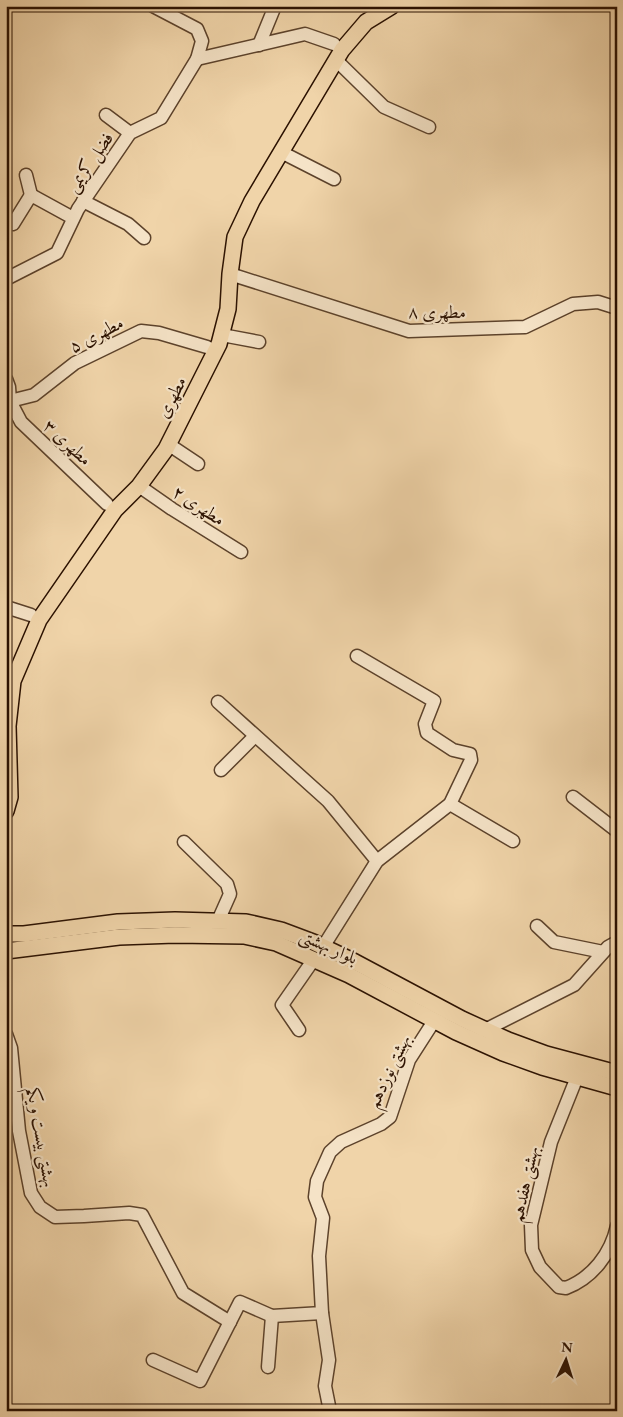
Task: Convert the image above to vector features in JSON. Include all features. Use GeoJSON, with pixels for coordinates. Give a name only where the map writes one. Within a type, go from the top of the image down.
{"type":"FeatureCollection","features":[{"type":"Feature","properties":{"kind":"main road","name":"مطهری"},"geometry":{"type":"LineString","coordinates":[[6,672],[30,615],[107,504],[132,479],[158,444],[210,341],[219,308],[220,274],[226,234],[244,196],[334,44],[360,15],[374,6]]}},
{"type":"Feature","properties":{"kind":"main road","name":"مطهری"},"geometry":{"type":"LineString","coordinates":[[6,811],[10,797],[8,726],[12,681],[39,620],[114,510],[139,486],[168,444],[219,344],[228,309],[235,236],[252,201],[342,50],[366,22],[392,6]]}},
{"type":"Feature","properties":{"kind":"main road","name":"بلوار بهشتی"},"geometry":{"type":"LineString","coordinates":[[6,934],[24,934],[118,922],[175,920],[246,922],[280,930],[322,946],[462,1019],[508,1040],[546,1054],[617,1073]]}},
{"type":"Feature","properties":{"kind":"main road","name":"بلوار بهشتی"},"geometry":{"type":"LineString","coordinates":[[6,951],[119,936],[210,934],[244,936],[276,943],[349,975],[434,1021],[503,1053],[542,1067],[617,1088]]}},
{"type":"Feature","properties":{"kind":"street"},"geometry":{"type":"LineString","coordinates":[[153,6],[197,29],[202,41],[197,59],[305,34],[334,44]]}},
{"type":"Feature","properties":{"kind":"street"},"geometry":{"type":"LineString","coordinates":[[259,45],[275,6]]}},
{"type":"Feature","properties":{"kind":"street","name":"فضل کریمی"},"geometry":{"type":"LineString","coordinates":[[6,279],[57,252],[83,201],[130,133],[162,118],[197,59]]}},
{"type":"Feature","properties":{"kind":"street"},"geometry":{"type":"LineString","coordinates":[[336,60],[384,107],[428,127]]}},
{"type":"Feature","properties":{"kind":"street"},"geometry":{"type":"LineString","coordinates":[[106,115],[130,133]]}},
{"type":"Feature","properties":{"kind":"street"},"geometry":{"type":"LineString","coordinates":[[281,152],[334,179]]}},
{"type":"Feature","properties":{"kind":"street"},"geometry":{"type":"LineString","coordinates":[[6,220],[13,224],[31,195],[26,175]]}},
{"type":"Feature","properties":{"kind":"street"},"geometry":{"type":"LineString","coordinates":[[31,195],[73,218]]}},
{"type":"Feature","properties":{"kind":"street"},"geometry":{"type":"LineString","coordinates":[[83,201],[128,224],[144,238]]}},
{"type":"Feature","properties":{"kind":"street","name":"مطهری ۸"},"geometry":{"type":"LineString","coordinates":[[230,274],[409,331],[525,327],[573,304],[598,302],[617,308]]}},
{"type":"Feature","properties":{"kind":"street","name":"مطهری ۵"},"geometry":{"type":"LineString","coordinates":[[8,403],[34,395],[75,363],[141,331],[158,333],[207,347]]}},
{"type":"Feature","properties":{"kind":"street"},"geometry":{"type":"LineString","coordinates":[[222,334],[259,342]]}},
{"type":"Feature","properties":{"kind":"street","name":"مطهری ۳"},"geometry":{"type":"LineString","coordinates":[[6,379],[9,387],[8,403],[21,422],[107,504]]}},
{"type":"Feature","properties":{"kind":"street"},"geometry":{"type":"LineString","coordinates":[[168,444],[198,464]]}},
{"type":"Feature","properties":{"kind":"street","name":"مطهری ۲"},"geometry":{"type":"LineString","coordinates":[[139,486],[241,552]]}},
{"type":"Feature","properties":{"kind":"street"},"geometry":{"type":"LineString","coordinates":[[6,607],[30,615]]}},
{"type":"Feature","properties":{"kind":"street"},"geometry":{"type":"LineString","coordinates":[[322,946],[378,861],[450,804],[471,760],[470,754],[453,750],[427,733],[425,724],[434,701],[357,656]]}},
{"type":"Feature","properties":{"kind":"street"},"geometry":{"type":"LineString","coordinates":[[218,702],[328,801],[378,861]]}},
{"type":"Feature","properties":{"kind":"street"},"geometry":{"type":"LineString","coordinates":[[221,770],[255,736]]}},
{"type":"Feature","properties":{"kind":"street"},"geometry":{"type":"LineString","coordinates":[[572,797],[617,831]]}},
{"type":"Feature","properties":{"kind":"street"},"geometry":{"type":"LineString","coordinates":[[450,804],[513,840]]}},
{"type":"Feature","properties":{"kind":"street"},"geometry":{"type":"LineString","coordinates":[[184,842],[227,884],[230,894],[218,921]]}},
{"type":"Feature","properties":{"kind":"street"},"geometry":{"type":"LineString","coordinates":[[537,926],[554,942],[603,952]]}},
{"type":"Feature","properties":{"kind":"street"},"geometry":{"type":"LineString","coordinates":[[485,1030],[574,985],[608,947],[617,942]]}},
{"type":"Feature","properties":{"kind":"street"},"geometry":{"type":"LineString","coordinates":[[299,1030],[282,1005],[314,960]]}},
{"type":"Feature","properties":{"kind":"street","name":"بهشتی نوزدهم"},"geometry":{"type":"LineString","coordinates":[[330,1411],[324,1386],[329,1360],[322,1313],[319,1256],[323,1218],[315,1197],[317,1181],[330,1152],[341,1142],[381,1124],[390,1117],[409,1060],[434,1021]]}},
{"type":"Feature","properties":{"kind":"street","name":"بهشتی بیست و یکم"},"geometry":{"type":"LineString","coordinates":[[6,1034],[11,1048],[20,1131],[31,1193],[40,1207],[55,1217],[129,1213],[142,1215],[182,1294],[230,1322]]}},
{"type":"Feature","properties":{"kind":"street","name":"بهشتی هفدهم"},"geometry":{"type":"LineString","coordinates":[[578,1077],[551,1142],[531,1224],[532,1250],[540,1267],[559,1287],[566,1288],[590,1274],[606,1255],[614,1239],[617,1226]]}},
{"type":"Feature","properties":{"kind":"street"},"geometry":{"type":"LineString","coordinates":[[153,1360],[200,1381],[240,1302],[272,1316],[322,1313]]}},
{"type":"Feature","properties":{"kind":"street"},"geometry":{"type":"LineString","coordinates":[[268,1367],[272,1316]]}}]}
